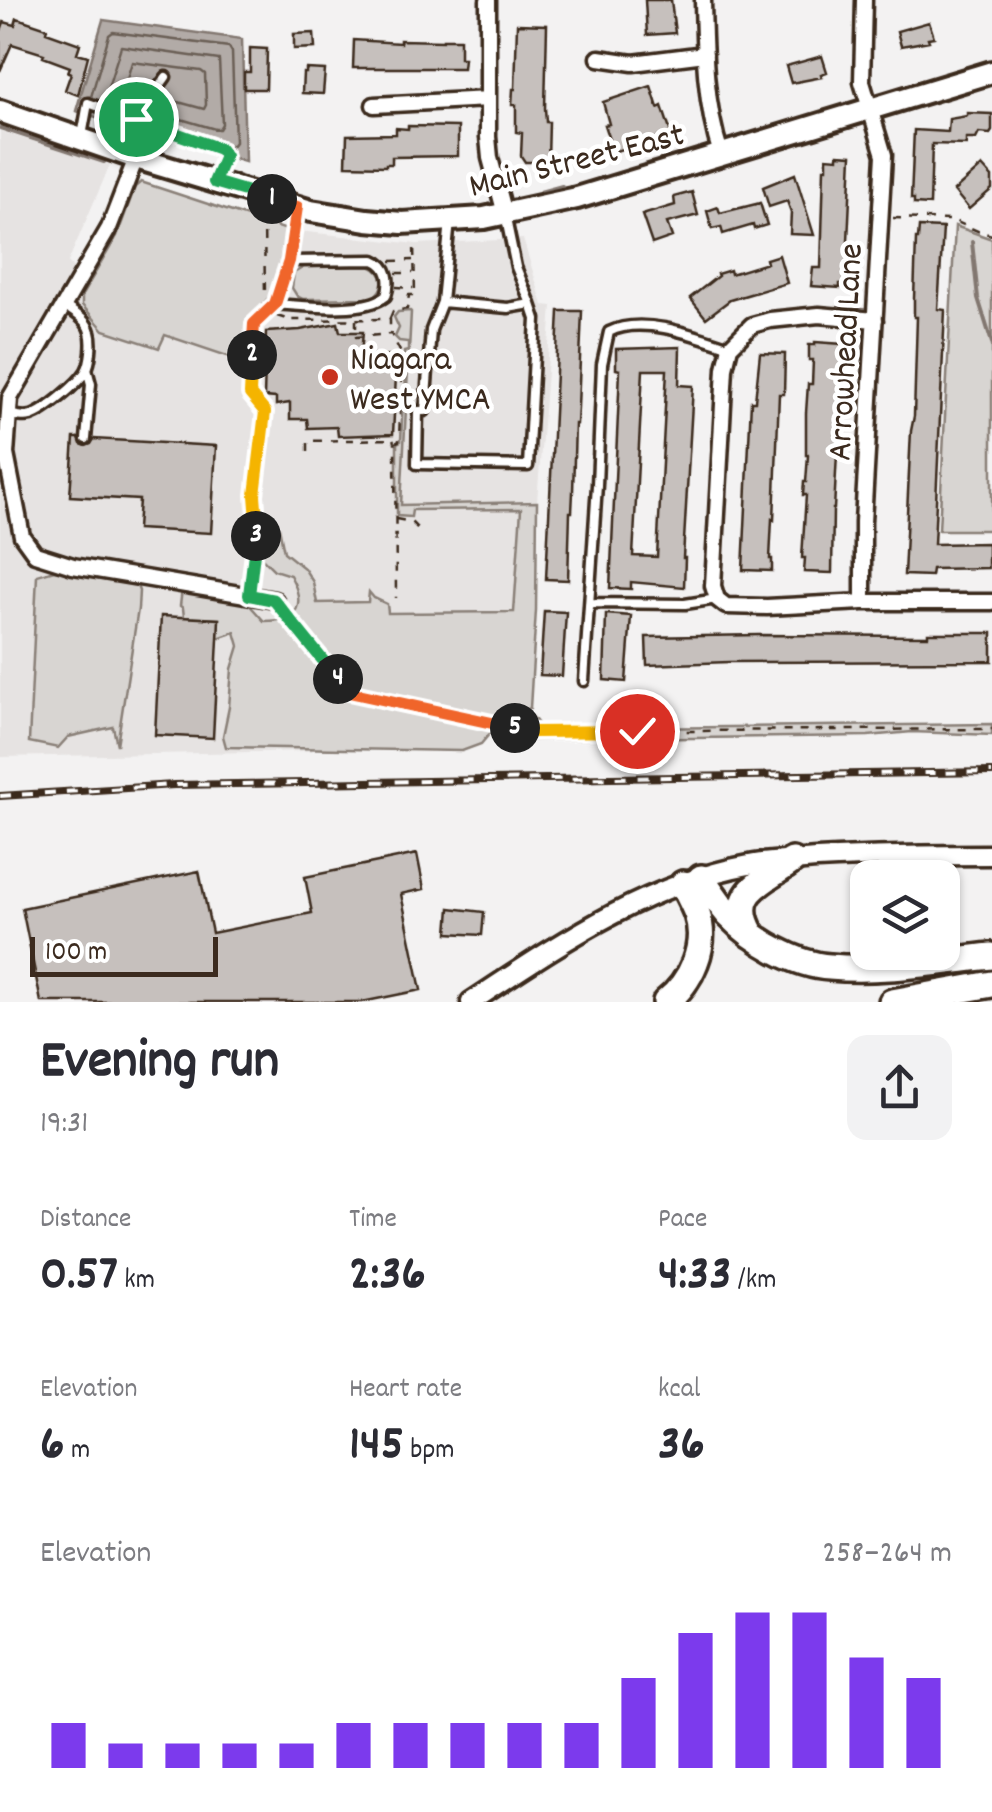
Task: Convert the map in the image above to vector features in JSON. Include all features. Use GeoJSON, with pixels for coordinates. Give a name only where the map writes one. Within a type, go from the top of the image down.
{"type":"FeatureCollection","features":[{"type":"Feature","properties":{"kind":"highway"},"geometry":{"type":"LineString","coordinates":[[752,935],[743,912],[746,898],[761,881],[792,861]]}},
{"type":"Feature","properties":{"kind":"highway"},"geometry":{"type":"LineString","coordinates":[[692,881],[752,935],[780,952],[826,968],[992,956]]}},
{"type":"Feature","properties":{"kind":"highway"},"geometry":{"type":"LineString","coordinates":[[666,1002],[693,970],[701,936],[692,881]]}},
{"type":"Feature","properties":{"kind":"highway"},"geometry":{"type":"LineString","coordinates":[[892,1002],[992,984]]}},
{"type":"Feature","properties":{"kind":"main road","name":"Main Street East"},"geometry":{"type":"LineString","coordinates":[[0,111],[297,207],[402,223],[505,214],[604,190],[992,72]]}},
{"type":"Feature","properties":{"kind":"street"},"geometry":{"type":"LineString","coordinates":[[488,0],[488,136],[505,214]]}},
{"type":"Feature","properties":{"kind":"street"},"geometry":{"type":"LineString","coordinates":[[703,0],[713,130],[721,154]]}},
{"type":"Feature","properties":{"kind":"street","name":"Arrowhead Lane"},"geometry":{"type":"LineString","coordinates":[[863,602],[863,522],[884,155],[862,82],[864,0]]}},
{"type":"Feature","properties":{"kind":"street"},"geometry":{"type":"LineString","coordinates":[[598,58],[633,63],[705,54]]}},
{"type":"Feature","properties":{"kind":"street"},"geometry":{"type":"LineString","coordinates":[[374,105],[488,98]]}},
{"type":"Feature","properties":{"kind":"street"},"geometry":{"type":"LineString","coordinates":[[136,158],[109,228],[6,408],[6,454],[22,536],[35,554],[73,566],[274,600]]}},
{"type":"Feature","properties":{"kind":"street"},"geometry":{"type":"LineString","coordinates":[[875,320],[819,315],[770,320],[752,326],[730,347],[725,368],[713,586],[718,599],[726,606],[766,608],[863,602],[992,602]]}},
{"type":"Feature","properties":{"kind":"street"},"geometry":{"type":"LineString","coordinates":[[472,1002],[600,920],[656,893],[747,865],[850,857],[992,854]]}},
{"type":"Feature","properties":{"kind":"lane"},"geometry":{"type":"LineString","coordinates":[[136,119],[166,77]]}},
{"type":"Feature","properties":{"kind":"lane"},"geometry":{"type":"LineString","coordinates":[[81,138],[88,103],[220,149],[225,156],[214,182]]}},
{"type":"Feature","properties":{"kind":"lane"},"geometry":{"type":"LineString","coordinates":[[249,595],[265,412],[250,394],[252,333],[289,261],[297,207]]}},
{"type":"Feature","properties":{"kind":"lane"},"geometry":{"type":"LineString","coordinates":[[450,221],[442,302],[432,330],[425,411],[418,411],[417,464],[528,466],[536,319],[516,267],[505,214]]}},
{"type":"Feature","properties":{"kind":"lane"},"geometry":{"type":"LineString","coordinates":[[270,304],[370,305],[386,296],[389,287],[389,275],[382,263],[374,260],[289,261]]}},
{"type":"Feature","properties":{"kind":"lane"},"geometry":{"type":"LineString","coordinates":[[442,302],[508,308],[531,304]]}},
{"type":"Feature","properties":{"kind":"lane"},"geometry":{"type":"LineString","coordinates":[[63,305],[82,319],[90,332],[86,439]]}},
{"type":"Feature","properties":{"kind":"lane"},"geometry":{"type":"LineString","coordinates":[[584,681],[602,364],[609,332],[629,326],[671,329],[730,347]]}},
{"type":"Feature","properties":{"kind":"lane"},"geometry":{"type":"LineString","coordinates":[[6,408],[24,417],[36,413],[87,369]]}},
{"type":"Feature","properties":{"kind":"lane"},"geometry":{"type":"LineString","coordinates":[[590,603],[685,604],[718,599]]}},
{"type":"Feature","properties":{"kind":"path"},"geometry":{"type":"LineString","coordinates":[[264,218],[270,304]]}},
{"type":"Feature","properties":{"kind":"path"},"geometry":{"type":"LineString","coordinates":[[881,218],[952,220],[992,235]]}},
{"type":"Feature","properties":{"kind":"path"},"geometry":{"type":"LineString","coordinates":[[395,442],[399,441],[402,356],[390,334],[390,319],[393,311],[407,309],[410,296],[415,295],[414,243]]}},
{"type":"Feature","properties":{"kind":"path"},"geometry":{"type":"LineString","coordinates":[[397,260],[414,260]]}},
{"type":"Feature","properties":{"kind":"path"},"geometry":{"type":"LineString","coordinates":[[396,273],[414,273]]}},
{"type":"Feature","properties":{"kind":"path"},"geometry":{"type":"LineString","coordinates":[[397,287],[415,288]]}},
{"type":"Feature","properties":{"kind":"path"},"geometry":{"type":"LineString","coordinates":[[273,314],[289,320],[390,319]]}},
{"type":"Feature","properties":{"kind":"path"},"geometry":{"type":"LineString","coordinates":[[356,320],[356,337],[390,334]]}},
{"type":"Feature","properties":{"kind":"path"},"geometry":{"type":"LineString","coordinates":[[341,321],[342,327]]}},
{"type":"Feature","properties":{"kind":"path"},"geometry":{"type":"LineString","coordinates":[[308,450],[308,441],[395,442]]}},
{"type":"Feature","properties":{"kind":"path"},"geometry":{"type":"LineString","coordinates":[[395,442],[396,598]]}},
{"type":"Feature","properties":{"kind":"path"},"geometry":{"type":"LineString","coordinates":[[394,518],[411,522],[419,530]]}},
{"type":"Feature","properties":{"kind":"path"},"geometry":{"type":"LineString","coordinates":[[274,600],[349,692],[532,732],[992,729]]}},
{"type":"Feature","properties":{"kind":"shaded area"},"geometry":{"type":"Polygon","coordinates":[[[0,131],[110,165],[68,262],[108,307],[242,353],[243,225],[417,244],[523,239],[543,305],[552,306],[537,502],[535,617],[315,618],[311,751],[0,757],[0,131]]]}},
{"type":"Feature","properties":{"kind":"shaded area"},"geometry":{"type":"Polygon","coordinates":[[[141,182],[287,230],[274,291],[252,317],[236,359],[165,335],[159,348],[104,330],[82,305],[82,295],[117,236],[135,187],[141,182]]]}},
{"type":"Feature","properties":{"kind":"shaded area"},"geometry":{"type":"Polygon","coordinates":[[[955,226],[992,239],[992,530],[939,530],[955,226]]]}},
{"type":"Feature","properties":{"kind":"shaded area"},"geometry":{"type":"Polygon","coordinates":[[[370,266],[382,281],[372,298],[303,299],[292,288],[294,273],[304,267],[370,266]]]}},
{"type":"Feature","properties":{"kind":"shaded area"},"geometry":{"type":"Polygon","coordinates":[[[410,311],[401,505],[537,502],[530,708],[522,711],[542,729],[992,724],[992,735],[912,732],[868,736],[532,740],[510,729],[502,742],[491,732],[481,744],[462,751],[226,747],[223,736],[239,646],[235,632],[218,638],[219,619],[184,617],[180,606],[182,589],[244,599],[264,621],[292,614],[298,594],[290,575],[274,570],[262,558],[264,529],[270,524],[279,527],[284,552],[304,568],[313,582],[317,603],[368,602],[369,592],[387,604],[388,613],[514,612],[521,509],[412,510],[411,517],[397,516],[397,443],[401,441],[406,394],[404,352],[408,351],[408,342],[395,337],[399,328],[394,317],[398,312],[410,311]]]}},
{"type":"Feature","properties":{"kind":"shaded area"},"geometry":{"type":"Polygon","coordinates":[[[54,570],[136,583],[139,591],[117,745],[113,727],[68,737],[58,748],[29,742],[37,575],[54,570]]]}},
{"type":"Feature","properties":{"kind":"water"},"geometry":{"type":"Polygon","coordinates":[[[103,20],[242,39],[245,162],[76,111],[103,20]]]}},
{"type":"Feature","properties":{"kind":"building"},"geometry":{"type":"Polygon","coordinates":[[[645,0],[671,0],[675,33],[647,35],[645,0]]]}},
{"type":"Feature","properties":{"kind":"building"},"geometry":{"type":"Polygon","coordinates":[[[17,18],[80,44],[77,53],[88,56],[78,95],[65,90],[70,67],[12,44],[0,71],[0,33],[4,22],[15,25],[17,18]]]}},
{"type":"Feature","properties":{"kind":"building"},"geometry":{"type":"Polygon","coordinates":[[[929,22],[934,37],[901,46],[897,31],[929,22]]]}},
{"type":"Feature","properties":{"kind":"building"},"geometry":{"type":"Polygon","coordinates":[[[517,24],[547,25],[548,160],[542,162],[525,162],[521,156],[522,133],[516,132],[516,105],[512,105],[517,24]]]}},
{"type":"Feature","properties":{"kind":"building"},"geometry":{"type":"Polygon","coordinates":[[[314,33],[315,48],[294,49],[294,34],[314,33]]]}},
{"type":"Feature","properties":{"kind":"building"},"geometry":{"type":"Polygon","coordinates":[[[460,39],[463,68],[353,68],[354,40],[400,43],[460,39]]]}},
{"type":"Feature","properties":{"kind":"building"},"geometry":{"type":"Polygon","coordinates":[[[250,48],[267,49],[266,89],[244,89],[244,72],[250,72],[250,48]]]}},
{"type":"Feature","properties":{"kind":"building"},"geometry":{"type":"Polygon","coordinates":[[[822,56],[827,72],[822,77],[791,83],[786,66],[822,56]]]}},
{"type":"Feature","properties":{"kind":"building"},"geometry":{"type":"Polygon","coordinates":[[[306,69],[325,70],[323,94],[302,93],[306,69]]]}},
{"type":"Feature","properties":{"kind":"building"},"geometry":{"type":"Polygon","coordinates":[[[651,86],[671,133],[613,152],[604,125],[609,124],[603,102],[651,86]]]}},
{"type":"Feature","properties":{"kind":"building"},"geometry":{"type":"Polygon","coordinates":[[[967,113],[992,114],[992,131],[966,139],[966,145],[932,144],[930,205],[914,204],[914,130],[948,132],[949,119],[967,113]]]}},
{"type":"Feature","properties":{"kind":"building"},"geometry":{"type":"Polygon","coordinates":[[[458,127],[458,156],[392,157],[392,164],[386,166],[346,165],[347,135],[396,134],[396,128],[458,127]]]}},
{"type":"Feature","properties":{"kind":"building"},"geometry":{"type":"Polygon","coordinates":[[[838,154],[852,155],[846,284],[840,284],[840,288],[811,286],[813,268],[821,268],[824,168],[827,157],[838,158],[838,154]]]}},
{"type":"Feature","properties":{"kind":"building"},"geometry":{"type":"Polygon","coordinates":[[[982,166],[992,177],[992,189],[969,209],[954,191],[982,166]]]}},
{"type":"Feature","properties":{"kind":"building"},"geometry":{"type":"Polygon","coordinates":[[[795,174],[814,235],[790,234],[787,201],[769,207],[763,187],[795,174]]]}},
{"type":"Feature","properties":{"kind":"building"},"geometry":{"type":"Polygon","coordinates":[[[692,192],[698,215],[667,223],[672,237],[652,244],[642,215],[675,205],[674,197],[692,192]]]}},
{"type":"Feature","properties":{"kind":"building"},"geometry":{"type":"Polygon","coordinates":[[[760,203],[767,225],[723,234],[721,227],[712,229],[707,211],[718,207],[720,213],[760,203]]]}},
{"type":"Feature","properties":{"kind":"building"},"geometry":{"type":"Polygon","coordinates":[[[919,227],[943,228],[938,309],[945,310],[934,544],[988,543],[988,568],[932,569],[931,576],[904,575],[914,416],[914,299],[919,227]]]}},
{"type":"Feature","properties":{"kind":"building"},"geometry":{"type":"Polygon","coordinates":[[[779,255],[787,283],[730,300],[706,318],[690,298],[717,274],[730,270],[731,274],[767,263],[766,259],[779,255]]]}},
{"type":"Feature","properties":{"kind":"building"},"geometry":{"type":"Polygon","coordinates":[[[559,311],[582,311],[568,580],[546,579],[559,311]]]}},
{"type":"Feature","properties":{"kind":"building","name":"Niagara West YMCA"},"geometry":{"type":"Polygon","coordinates":[[[338,323],[340,332],[363,332],[361,354],[397,356],[393,434],[338,436],[337,427],[308,428],[307,419],[290,419],[290,403],[276,405],[276,398],[264,397],[266,332],[338,323]]]}},
{"type":"Feature","properties":{"kind":"building"},"geometry":{"type":"Polygon","coordinates":[[[843,344],[832,573],[804,572],[802,558],[808,455],[806,413],[813,360],[809,360],[809,345],[843,344]]]}},
{"type":"Feature","properties":{"kind":"building"},"geometry":{"type":"Polygon","coordinates":[[[680,347],[679,385],[693,386],[684,587],[631,582],[631,589],[610,588],[620,370],[616,369],[616,349],[680,347]],[[643,370],[633,556],[657,557],[667,370],[643,370]]]}},
{"type":"Feature","properties":{"kind":"building"},"geometry":{"type":"Polygon","coordinates":[[[760,353],[785,354],[784,394],[779,394],[772,571],[743,570],[751,401],[755,401],[760,353]]]}},
{"type":"Feature","properties":{"kind":"building"},"geometry":{"type":"Polygon","coordinates":[[[74,438],[86,446],[94,439],[216,446],[211,533],[137,529],[139,500],[70,496],[74,438]]]}},
{"type":"Feature","properties":{"kind":"building"},"geometry":{"type":"Polygon","coordinates":[[[544,611],[566,612],[562,676],[540,675],[544,611]]]}},
{"type":"Feature","properties":{"kind":"building"},"geometry":{"type":"Polygon","coordinates":[[[606,614],[631,616],[626,682],[604,680],[606,614]]]}},
{"type":"Feature","properties":{"kind":"building"},"geometry":{"type":"Polygon","coordinates":[[[161,616],[219,619],[213,738],[155,735],[161,616]]]}},
{"type":"Feature","properties":{"kind":"building"},"geometry":{"type":"Polygon","coordinates":[[[992,633],[992,661],[647,665],[646,637],[992,633]]]}},
{"type":"Feature","properties":{"kind":"building"},"geometry":{"type":"Polygon","coordinates":[[[417,854],[424,889],[401,894],[421,990],[362,1002],[41,1002],[22,908],[199,871],[212,933],[312,913],[305,877],[417,854]]]}},
{"type":"Feature","properties":{"kind":"building"},"geometry":{"type":"Polygon","coordinates":[[[450,908],[484,912],[482,935],[448,933],[450,908]]]}},
{"type":"Feature","properties":{"kind":"waterway"},"geometry":{"type":"LineString","coordinates":[[0,128],[105,160]]}},
{"type":"Feature","properties":{"kind":"waterway"},"geometry":{"type":"LineString","coordinates":[[540,194],[562,186]]}},
{"type":"Feature","properties":{"kind":"waterway"},"geometry":{"type":"LineString","coordinates":[[972,242],[978,298],[992,343]]}},
{"type":"Feature","properties":{"kind":"railway"},"geometry":{"type":"LineString","coordinates":[[0,796],[174,785],[992,772]]}},
{"type":"Feature","properties":{"kind":"place","name":"Niagara West YMCA"},"geometry":{"type":"Point","coordinates":[330,377]}},
{"type":"Feature","properties":{"kind":"route"},"geometry":{"type":"LineString","coordinates":[[136,119],[220,149],[225,156],[214,182],[297,207],[289,261],[275,304],[254,324],[252,333],[250,394],[265,412],[249,595],[274,600],[349,692],[532,732],[637,731]]}}]}
